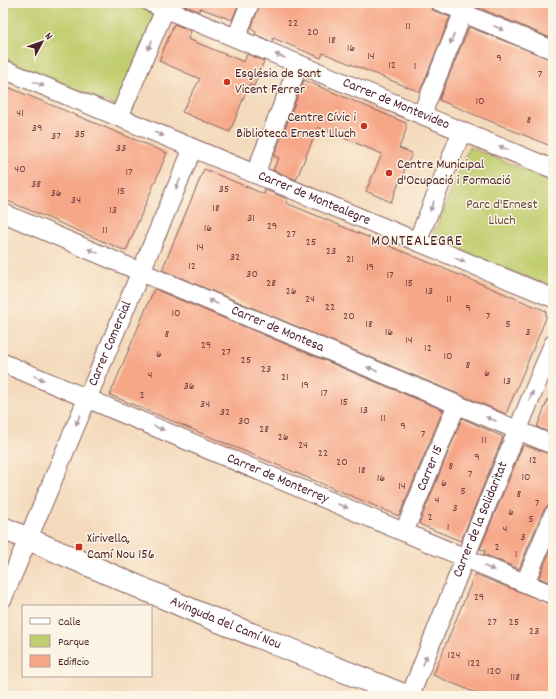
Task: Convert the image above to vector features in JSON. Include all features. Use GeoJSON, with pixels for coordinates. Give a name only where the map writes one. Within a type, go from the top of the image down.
{"type":"FeatureCollection","features":[{"type":"Feature","properties":{"kind":"street"},"geometry":{"type":"LineString","coordinates":[[236,38],[250,3]]}},
{"type":"Feature","properties":{"kind":"street"},"geometry":{"type":"LineString","coordinates":[[438,3],[465,8],[553,50]]}},
{"type":"Feature","properties":{"kind":"street"},"geometry":{"type":"LineString","coordinates":[[119,117],[158,6]]}},
{"type":"Feature","properties":{"kind":"street","name":"Carrer de Montevideo"},"geometry":{"type":"LineString","coordinates":[[158,6],[553,169]]}},
{"type":"Feature","properties":{"kind":"street"},"geometry":{"type":"LineString","coordinates":[[422,114],[465,8]]}},
{"type":"Feature","properties":{"kind":"street"},"geometry":{"type":"LineString","coordinates":[[255,174],[299,64]]}},
{"type":"Feature","properties":{"kind":"street","name":"Carrer de Montealegre"},"geometry":{"type":"LineString","coordinates":[[3,69],[553,298]]}},
{"type":"Feature","properties":{"kind":"street"},"geometry":{"type":"LineString","coordinates":[[417,242],[462,131]]}},
{"type":"Feature","properties":{"kind":"street","name":"Carrer Comercial"},"geometry":{"type":"LineString","coordinates":[[3,598],[193,148]]}},
{"type":"Feature","properties":{"kind":"street","name":"Carrer de Montesa"},"geometry":{"type":"LineString","coordinates":[[3,213],[553,445]]}},
{"type":"Feature","properties":{"kind":"street","name":"Carrer de la Solidaritat"},"geometry":{"type":"LineString","coordinates":[[410,696],[553,344]]}},
{"type":"Feature","properties":{"kind":"street","name":"Carrer de Monterrey"},"geometry":{"type":"LineString","coordinates":[[3,363],[553,595]]}},
{"type":"Feature","properties":{"kind":"street","name":"Carrer 15"},"geometry":{"type":"LineString","coordinates":[[404,532],[457,404]]}},
{"type":"Feature","properties":{"kind":"street"},"geometry":{"type":"LineString","coordinates":[[525,583],[553,515]]}},
{"type":"Feature","properties":{"kind":"street","name":"Avinguda del Camí Nou"},"geometry":{"type":"LineString","coordinates":[[3,528],[206,616],[406,696]]}},
{"type":"Feature","properties":{"kind":"green space"},"geometry":{"type":"Polygon","coordinates":[[[3,3],[130,3],[157,14],[118,107],[3,58],[3,3]]]}},
{"type":"Feature","properties":{"kind":"green space","name":"Parc d'Ernest Lluch"},"geometry":{"type":"Polygon","coordinates":[[[469,147],[553,181],[553,288],[432,238],[469,147]]]}},
{"type":"Feature","properties":{"kind":"building"},"geometry":{"type":"Polygon","coordinates":[[[183,3],[239,3],[232,20],[200,8],[199,11],[182,5],[183,3]]]}},
{"type":"Feature","properties":{"kind":"building"},"geometry":{"type":"Polygon","coordinates":[[[260,3],[430,3],[431,8],[434,11],[450,17],[420,92],[323,53],[321,58],[273,38],[272,42],[255,34],[256,32],[251,29],[260,3]]]}},
{"type":"Feature","properties":{"kind":"building"},"geometry":{"type":"Polygon","coordinates":[[[477,3],[553,3],[553,39],[477,7],[477,3]]]}},
{"type":"Feature","properties":{"kind":"building","name":"Església de Sant Vicent Ferrer"},"geometry":{"type":"Polygon","coordinates":[[[174,24],[191,31],[188,39],[244,62],[247,54],[264,61],[254,86],[249,84],[230,132],[182,112],[200,79],[159,61],[174,24]]]}},
{"type":"Feature","properties":{"kind":"building"},"geometry":{"type":"Polygon","coordinates":[[[469,27],[553,60],[553,147],[439,100],[469,27]]]}},
{"type":"Feature","properties":{"kind":"building"},"geometry":{"type":"Polygon","coordinates":[[[304,80],[406,123],[406,130],[399,148],[412,153],[391,202],[366,191],[382,154],[318,127],[296,180],[273,170],[279,158],[274,156],[304,80]]]}},
{"type":"Feature","properties":{"kind":"building"},"geometry":{"type":"Polygon","coordinates":[[[3,85],[167,153],[126,251],[3,199],[3,85]]]}},
{"type":"Feature","properties":{"kind":"building"},"geometry":{"type":"Polygon","coordinates":[[[204,169],[264,194],[265,190],[288,199],[286,203],[546,311],[546,318],[506,414],[162,270],[204,169]]]}},
{"type":"Feature","properties":{"kind":"building"},"geometry":{"type":"Polygon","coordinates":[[[154,289],[443,410],[399,516],[110,395],[154,289]]]}},
{"type":"Feature","properties":{"kind":"building"},"geometry":{"type":"Polygon","coordinates":[[[553,389],[553,434],[537,427],[553,389]]]}},
{"type":"Feature","properties":{"kind":"building"},"geometry":{"type":"Polygon","coordinates":[[[462,418],[503,437],[461,541],[419,524],[462,418]]]}},
{"type":"Feature","properties":{"kind":"building"},"geometry":{"type":"Polygon","coordinates":[[[523,445],[553,455],[553,505],[547,506],[543,511],[519,569],[484,554],[485,550],[480,549],[523,445]]]}},
{"type":"Feature","properties":{"kind":"building"},"geometry":{"type":"Polygon","coordinates":[[[553,543],[553,584],[539,578],[553,543]]]}},
{"type":"Feature","properties":{"kind":"building"},"geometry":{"type":"Polygon","coordinates":[[[475,574],[553,605],[553,696],[483,696],[433,675],[475,574]]]}},
{"type":"Feature","properties":{"kind":"place","name":"Església de Sant Vicent Ferrer"},"geometry":{"type":"Point","coordinates":[227,82]}},
{"type":"Feature","properties":{"kind":"place","name":"Centre Cívic i Biblioteca Ernest Lluch"},"geometry":{"type":"Point","coordinates":[364,126]}},
{"type":"Feature","properties":{"kind":"place","name":"Centre Municipal d'Ocupació i Formació"},"geometry":{"type":"Point","coordinates":[389,173]}},
{"type":"Feature","properties":{"kind":"place","name":"Xirivella, Camí Nou 156"},"geometry":{"type":"Point","coordinates":[79,547]}},
{"type":"Feature","properties":{"kind":"district","name":"MONTEALEGRE"},"geometry":{"type":"Point","coordinates":[417,242]}}]}
